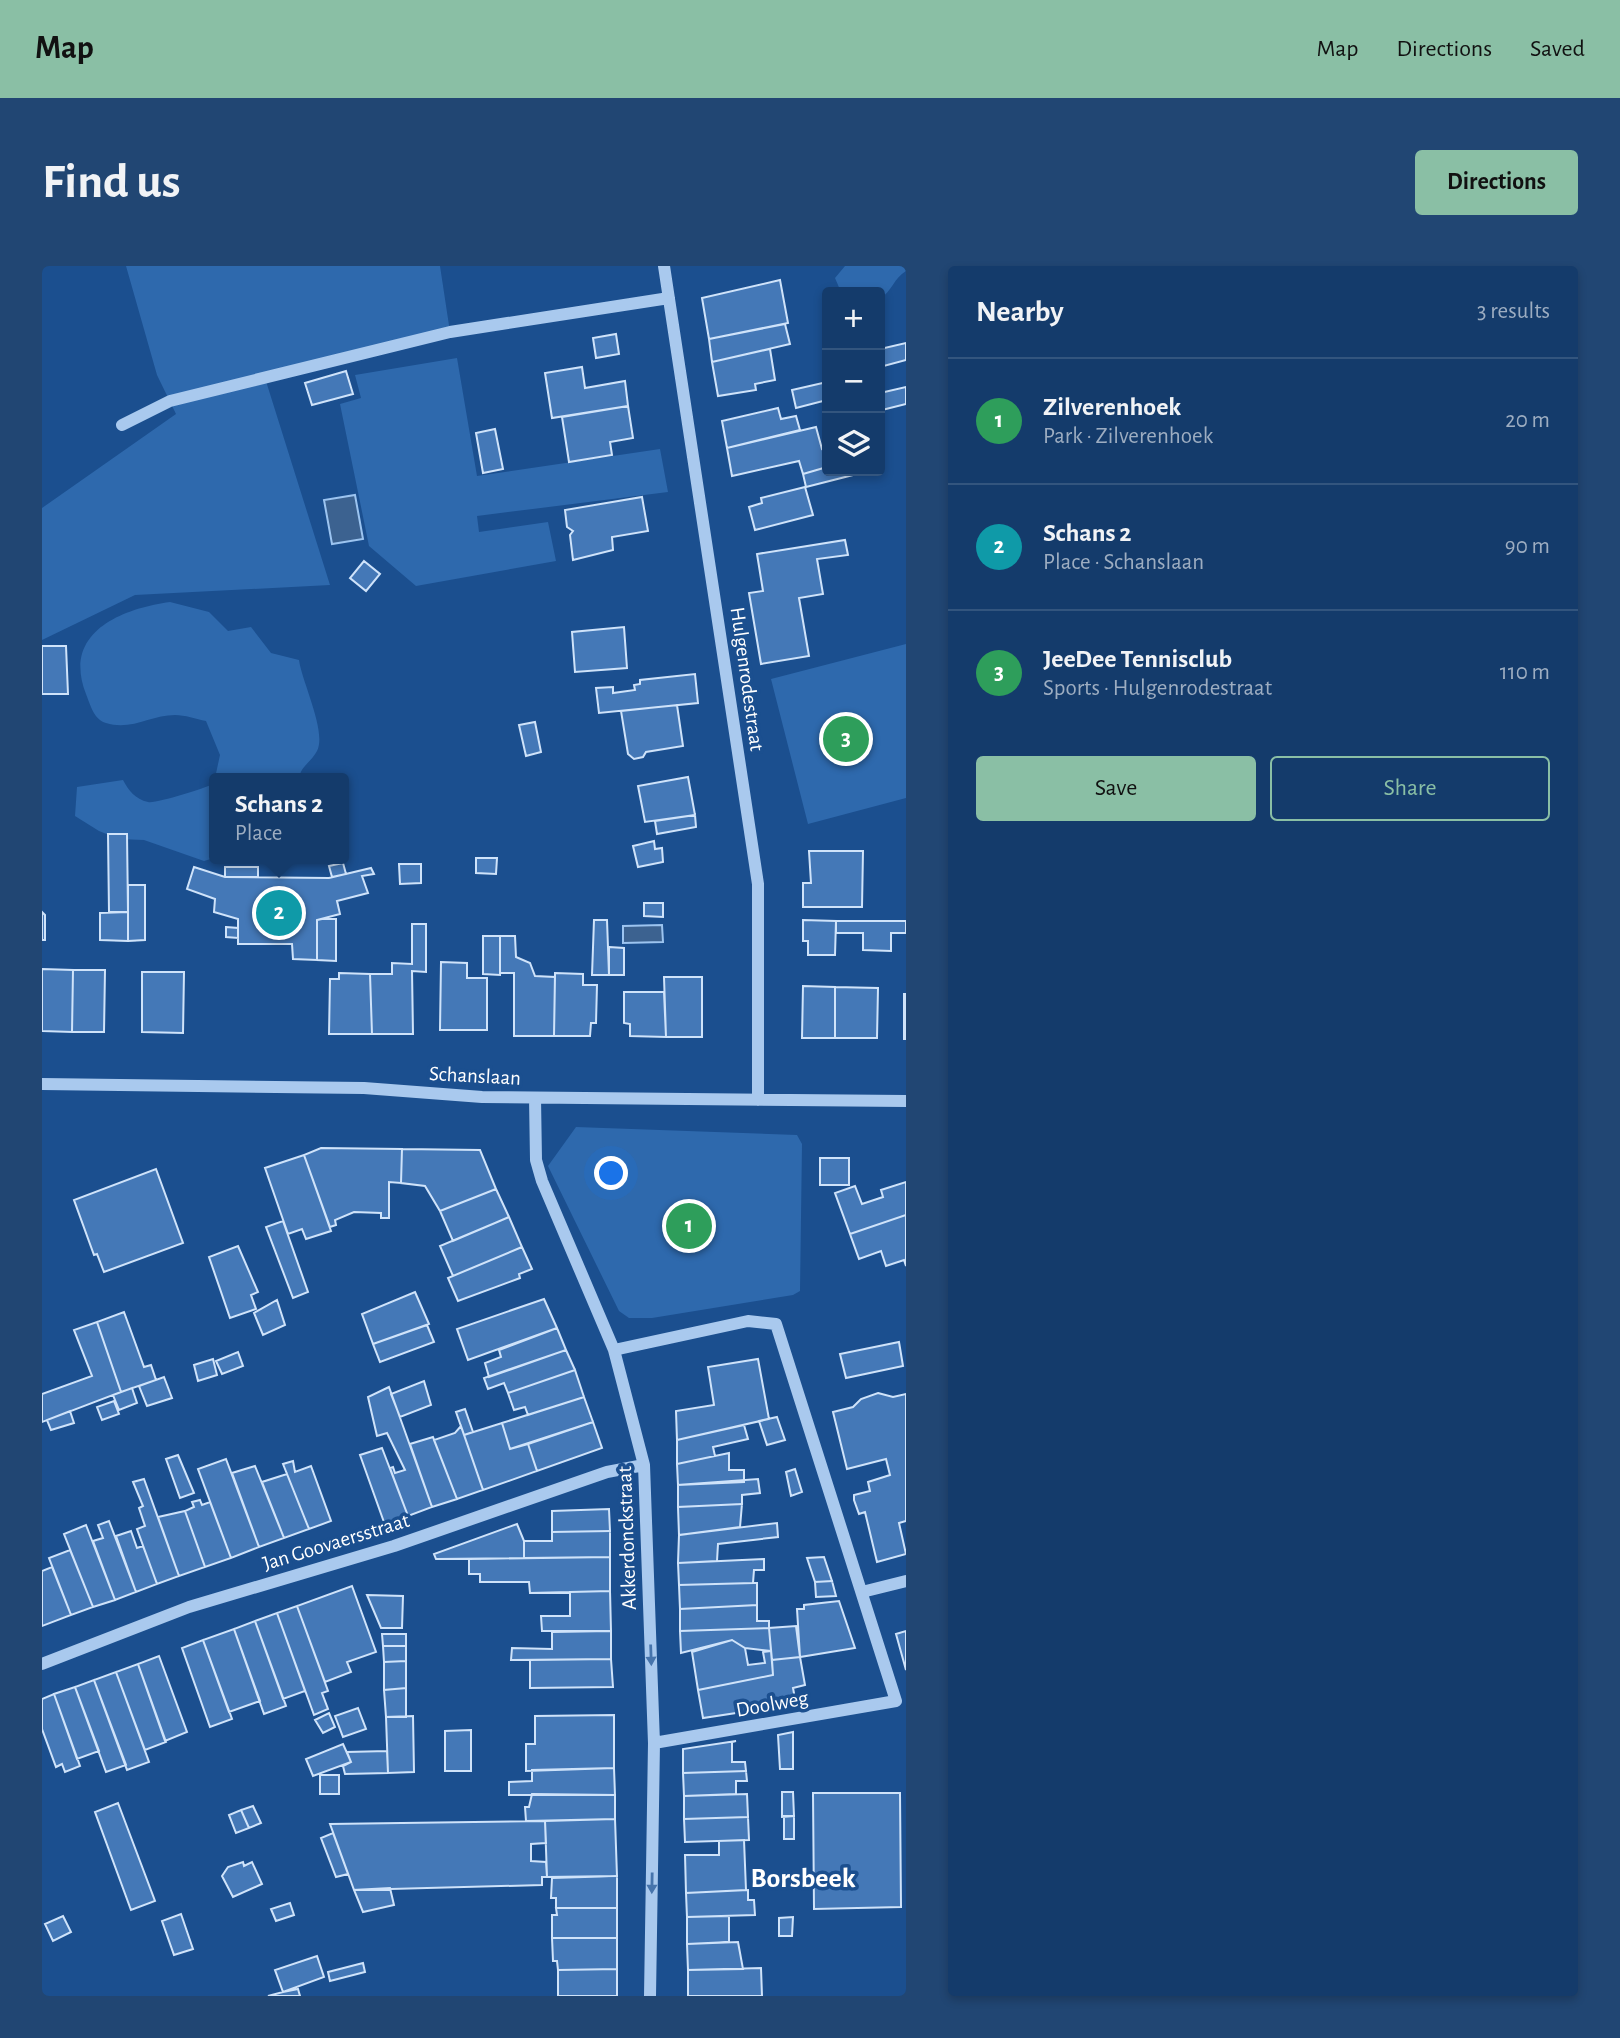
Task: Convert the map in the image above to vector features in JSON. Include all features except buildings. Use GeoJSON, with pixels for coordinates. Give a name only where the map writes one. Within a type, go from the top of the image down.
{"type":"FeatureCollection","features":[{"type":"Feature","properties":{"kind":"street","name":"Hulgenrodestraat"},"geometry":{"type":"LineString","coordinates":[[664,266],[758,884],[758,1100]]}},
{"type":"Feature","properties":{"kind":"street"},"geometry":{"type":"LineString","coordinates":[[122,425],[170,401],[450,332],[669,298]]}},
{"type":"Feature","properties":{"kind":"street","name":"Schanslaan"},"geometry":{"type":"LineString","coordinates":[[42,1084],[364,1088],[463,1097],[906,1101]]}},
{"type":"Feature","properties":{"kind":"street","name":"Akkerdonckstraat"},"geometry":{"type":"LineString","coordinates":[[535,1098],[535,1150],[542,1181],[614,1350],[645,1465],[654,1742],[650,1996]]}},
{"type":"Feature","properties":{"kind":"street"},"geometry":{"type":"LineString","coordinates":[[614,1350],[748,1321],[776,1324],[862,1592],[906,1581]]}},
{"type":"Feature","properties":{"kind":"street","name":"Jan Goovaersstraat"},"geometry":{"type":"LineString","coordinates":[[42,1664],[189,1607],[394,1546],[607,1472],[645,1465]]}},
{"type":"Feature","properties":{"kind":"street","name":"Doolweg"},"geometry":{"type":"LineString","coordinates":[[654,1742],[896,1701],[862,1592]]}},
{"type":"Feature","properties":{"kind":"shaded area"},"geometry":{"type":"Polygon","coordinates":[[[126,266],[440,266],[450,332],[265,378],[330,585],[135,595],[42,640],[42,508],[176,414],[157,375],[126,266]]]}},
{"type":"Feature","properties":{"kind":"shaded area"},"geometry":{"type":"Polygon","coordinates":[[[845,266],[906,266],[906,271],[885,294],[885,287],[839,287],[835,278],[845,266]]]}},
{"type":"Feature","properties":{"kind":"shaded area"},"geometry":{"type":"Polygon","coordinates":[[[457,358],[477,476],[660,449],[668,492],[477,516],[479,532],[548,522],[556,561],[416,586],[369,546],[340,404],[361,398],[355,375],[457,358]]]}},
{"type":"Feature","properties":{"kind":"shaded area"},"geometry":{"type":"Polygon","coordinates":[[[355,495],[363,539],[332,544],[324,500],[355,495]]]}},
{"type":"Feature","properties":{"kind":"shaded area"},"geometry":{"type":"Polygon","coordinates":[[[170,602],[209,612],[228,631],[251,627],[271,653],[299,660],[319,732],[317,751],[301,773],[216,773],[220,755],[206,721],[175,715],[115,725],[102,721],[95,715],[81,673],[82,655],[89,640],[115,618],[151,605],[170,602]]]}},
{"type":"Feature","properties":{"kind":"shaded area"},"geometry":{"type":"Polygon","coordinates":[[[906,644],[906,798],[808,824],[771,679],[906,644]]]}},
{"type":"Feature","properties":{"kind":"shaded area"},"geometry":{"type":"Polygon","coordinates":[[[123,780],[139,799],[153,802],[209,786],[209,860],[204,861],[144,840],[119,839],[99,831],[75,816],[77,787],[123,780]]]}},
{"type":"Feature","properties":{"kind":"shaded area"},"geometry":{"type":"Polygon","coordinates":[[[662,925],[663,942],[623,943],[623,926],[662,925]]]}},
{"type":"Feature","properties":{"kind":"shaded area"},"geometry":{"type":"Polygon","coordinates":[[[576,1127],[797,1135],[802,1144],[800,1291],[793,1295],[652,1318],[629,1318],[619,1311],[548,1166],[576,1127]]]}},
{"type":"Feature","properties":{"kind":"place","name":"JeeDee Tennisclub"},"geometry":{"type":"Point","coordinates":[846,739]}},
{"type":"Feature","properties":{"kind":"place","name":"Schans 2"},"geometry":{"type":"Point","coordinates":[279,913]}},
{"type":"Feature","properties":{"kind":"place","name":"Zilverenhoek"},"geometry":{"type":"Point","coordinates":[689,1226]}},
{"type":"Feature","properties":{"kind":"district","name":"Borsbeek"},"geometry":{"type":"Point","coordinates":[803,1879]}}]}
